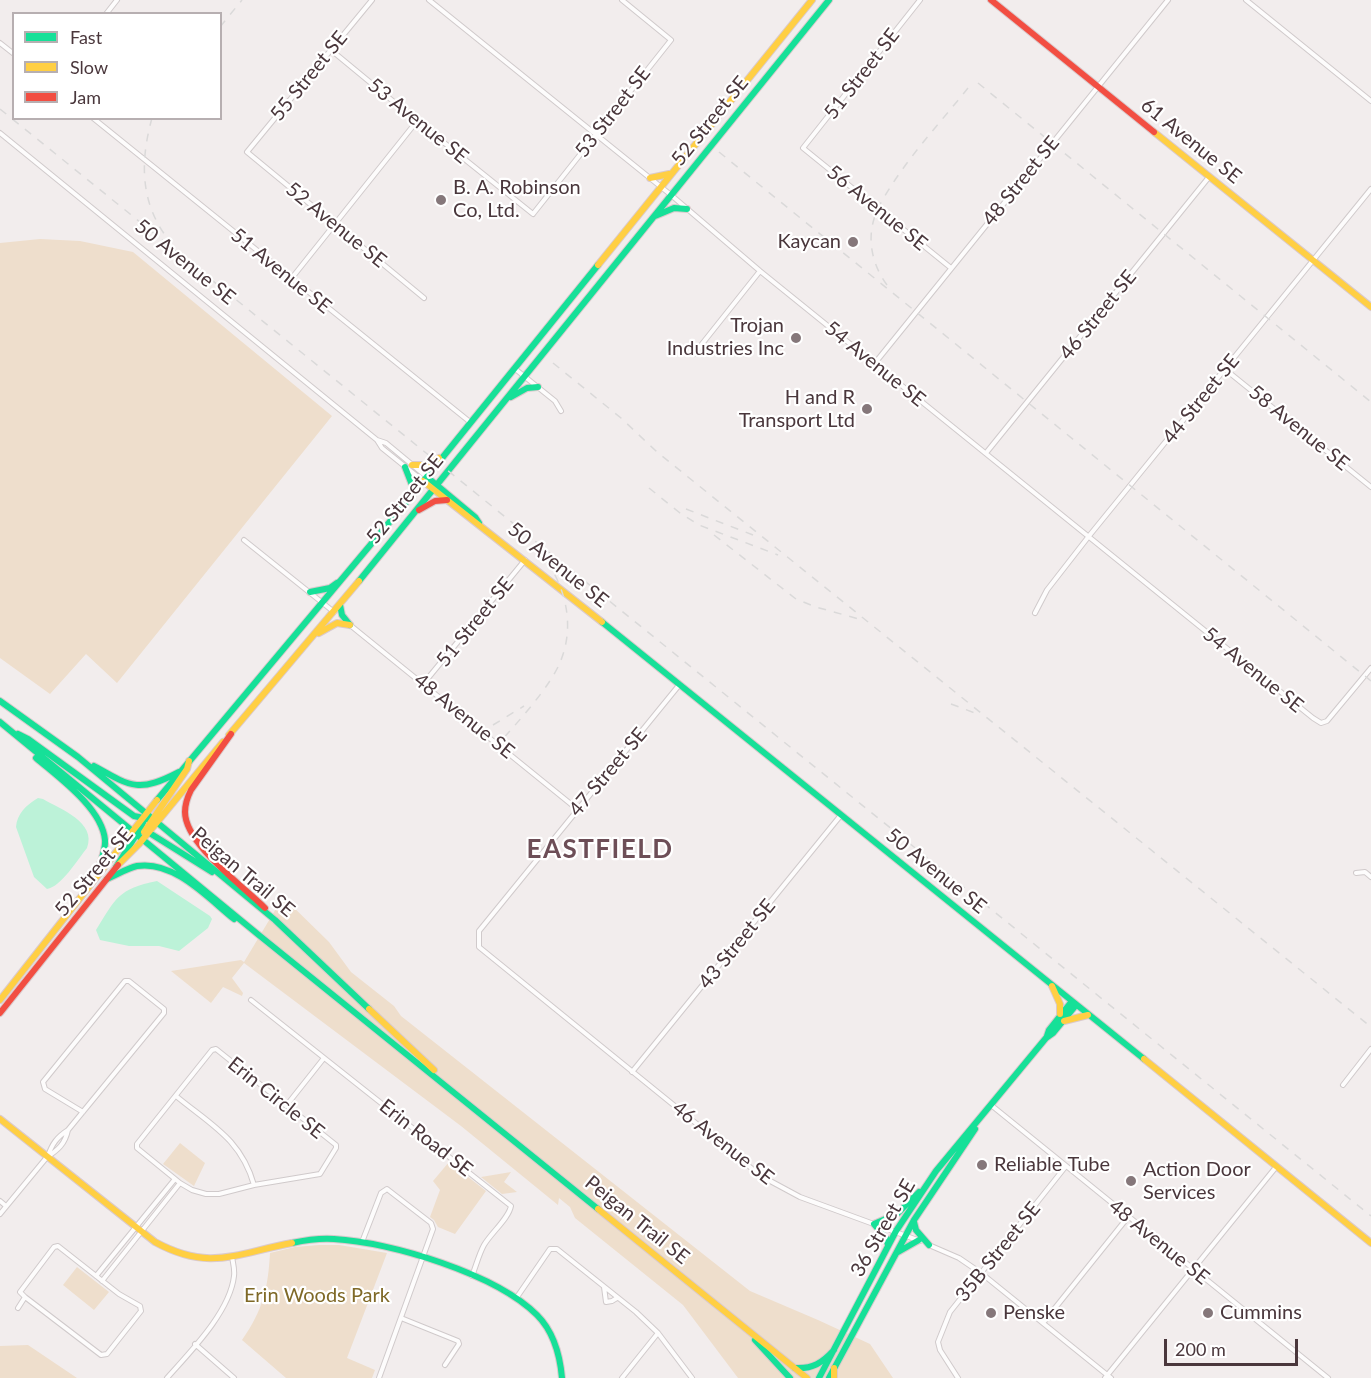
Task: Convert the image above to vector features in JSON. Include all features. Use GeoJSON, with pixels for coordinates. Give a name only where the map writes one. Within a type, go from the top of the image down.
{"type":"FeatureCollection","features":[{"type":"Feature","properties":{"kind":"main road","name":"52 Street SE"},"geometry":{"type":"LineString","coordinates":[[0,1000],[98,872],[140,831],[179,772],[413,494],[812,0]]}},
{"type":"Feature","properties":{"kind":"main road","name":"52 Street SE"},"geometry":{"type":"LineString","coordinates":[[149,818],[231,734],[340,605],[829,0]]}},
{"type":"Feature","properties":{"kind":"main road","name":"61 Avenue SE"},"geometry":{"type":"LineString","coordinates":[[991,0],[1371,307]]}},
{"type":"Feature","properties":{"kind":"main road"},"geometry":{"type":"LineString","coordinates":[[650,178],[662,177],[673,172]]}},
{"type":"Feature","properties":{"kind":"main road"},"geometry":{"type":"LineString","coordinates":[[654,216],[678,207],[687,209]]}},
{"type":"Feature","properties":{"kind":"main road"},"geometry":{"type":"LineString","coordinates":[[507,399],[526,388],[538,387]]}},
{"type":"Feature","properties":{"kind":"main road"},"geometry":{"type":"LineString","coordinates":[[412,465],[429,464],[443,456]]}},
{"type":"Feature","properties":{"kind":"main road"},"geometry":{"type":"LineString","coordinates":[[405,467],[413,494]]}},
{"type":"Feature","properties":{"kind":"main road","name":"50 Avenue SE"},"geometry":{"type":"LineString","coordinates":[[425,479],[475,517],[480,524],[1371,1243]]}},
{"type":"Feature","properties":{"kind":"main road","name":"50 Avenue SE"},"geometry":{"type":"LineString","coordinates":[[436,487],[447,500],[472,521],[480,524]]}},
{"type":"Feature","properties":{"kind":"main road"},"geometry":{"type":"LineString","coordinates":[[416,512],[435,501],[447,500]]}},
{"type":"Feature","properties":{"kind":"main road"},"geometry":{"type":"LineString","coordinates":[[310,592],[330,588],[343,579]]}},
{"type":"Feature","properties":{"kind":"main road"},"geometry":{"type":"LineString","coordinates":[[340,605],[342,615],[350,625]]}},
{"type":"Feature","properties":{"kind":"main road"},"geometry":{"type":"LineString","coordinates":[[313,637],[337,623],[350,625]]}},
{"type":"Feature","properties":{"kind":"main road","name":"Peigan Trail SE"},"geometry":{"type":"LineString","coordinates":[[0,701],[78,757],[275,920],[436,1072],[448,1087]]}},
{"type":"Feature","properties":{"kind":"main road","name":"Peigan Trail SE"},"geometry":{"type":"LineString","coordinates":[[0,722],[140,831],[143,839],[260,936],[807,1378]]}},
{"type":"Feature","properties":{"kind":"main road"},"geometry":{"type":"LineString","coordinates":[[12,731],[28,739],[134,816],[149,818]]}},
{"type":"Feature","properties":{"kind":"main road"},"geometry":{"type":"LineString","coordinates":[[231,734],[187,798],[184,813],[186,825],[202,849],[264,906],[275,920]]}},
{"type":"Feature","properties":{"kind":"main road"},"geometry":{"type":"LineString","coordinates":[[27,745],[36,757],[96,815],[103,828],[105,841],[98,872]]}},
{"type":"Feature","properties":{"kind":"main road"},"geometry":{"type":"LineString","coordinates":[[78,757],[124,783],[138,786],[150,786],[179,772]]}},
{"type":"Feature","properties":{"kind":"main road"},"geometry":{"type":"LineString","coordinates":[[116,867],[121,855],[188,769],[189,761]]}},
{"type":"Feature","properties":{"kind":"main road"},"geometry":{"type":"LineString","coordinates":[[140,831],[204,869],[221,876]]}},
{"type":"Feature","properties":{"kind":"main road","name":"52 Street SE"},"geometry":{"type":"LineString","coordinates":[[0,1013],[116,867],[143,839]]}},
{"type":"Feature","properties":{"kind":"main road"},"geometry":{"type":"LineString","coordinates":[[107,879],[139,866],[154,866],[166,870],[246,929],[260,936]]}},
{"type":"Feature","properties":{"kind":"main road"},"geometry":{"type":"LineString","coordinates":[[1051,985],[1060,1005],[1061,1019],[1088,1015]]}},
{"type":"Feature","properties":{"kind":"main road","name":"36 Street SE"},"geometry":{"type":"LineString","coordinates":[[819,1378],[888,1245],[927,1184],[953,1149],[1046,1038],[1053,1034],[1074,1003]]}},
{"type":"Feature","properties":{"kind":"main road","name":"36 Street SE"},"geometry":{"type":"LineString","coordinates":[[829,1378],[914,1220],[991,1106]]}},
{"type":"Feature","properties":{"kind":"main road"},"geometry":{"type":"LineString","coordinates":[[0,1119],[155,1242],[188,1256],[205,1259],[232,1257],[291,1243],[333,1239],[363,1242],[423,1258],[502,1288],[537,1315],[548,1330],[561,1360],[562,1378]]}},
{"type":"Feature","properties":{"kind":"main road"},"geometry":{"type":"LineString","coordinates":[[888,1245],[886,1238],[874,1224],[897,1214],[927,1184]]}},
{"type":"Feature","properties":{"kind":"main road"},"geometry":{"type":"LineString","coordinates":[[914,1220],[916,1230],[930,1245]]}},
{"type":"Feature","properties":{"kind":"main road"},"geometry":{"type":"LineString","coordinates":[[894,1255],[919,1240]]}},
{"type":"Feature","properties":{"kind":"main road"},"geometry":{"type":"LineString","coordinates":[[749,1333],[790,1378]]}},
{"type":"Feature","properties":{"kind":"main road"},"geometry":{"type":"LineString","coordinates":[[795,1368],[815,1368],[824,1362],[834,1350]]}},
{"type":"Feature","properties":{"kind":"main road"},"geometry":{"type":"LineString","coordinates":[[834,1368],[834,1378]]}},
{"type":"Feature","properties":{"kind":"street"},"geometry":{"type":"LineString","coordinates":[[108,12],[117,0]]}},
{"type":"Feature","properties":{"kind":"street","name":"55 Street SE"},"geometry":{"type":"LineString","coordinates":[[247,152],[372,0]]}},
{"type":"Feature","properties":{"kind":"street","name":"54 Avenue SE"},"geometry":{"type":"LineString","coordinates":[[429,0],[1313,718],[1321,723],[1324,722],[1371,668]]}},
{"type":"Feature","properties":{"kind":"street","name":"53 Street SE"},"geometry":{"type":"LineString","coordinates":[[533,214],[671,39],[622,0]]}},
{"type":"Feature","properties":{"kind":"street","name":"51 Street SE"},"geometry":{"type":"LineString","coordinates":[[803,148],[920,0]]}},
{"type":"Feature","properties":{"kind":"street","name":"48 Street SE"},"geometry":{"type":"LineString","coordinates":[[875,363],[1168,0]]}},
{"type":"Feature","properties":{"kind":"street"},"geometry":{"type":"LineString","coordinates":[[1246,0],[1371,101]]}},
{"type":"Feature","properties":{"kind":"street"},"geometry":{"type":"LineString","coordinates":[[0,43],[12,52]]}},
{"type":"Feature","properties":{"kind":"street","name":"53 Avenue SE"},"geometry":{"type":"LineString","coordinates":[[331,50],[533,214]]}},
{"type":"Feature","properties":{"kind":"street","name":"51 Avenue SE"},"geometry":{"type":"LineString","coordinates":[[95,120],[470,422]]}},
{"type":"Feature","properties":{"kind":"street"},"geometry":{"type":"LineString","coordinates":[[291,279],[417,121]]}},
{"type":"Feature","properties":{"kind":"street","name":"50 Avenue SE"},"geometry":{"type":"LineString","coordinates":[[0,133],[377,440],[382,448],[405,467],[425,479]]}},
{"type":"Feature","properties":{"kind":"street","name":"56 Avenue SE"},"geometry":{"type":"LineString","coordinates":[[803,148],[951,268]]}},
{"type":"Feature","properties":{"kind":"street","name":"52 Avenue SE"},"geometry":{"type":"LineString","coordinates":[[247,152],[424,298]]}},
{"type":"Feature","properties":{"kind":"street","name":"46 Street SE"},"geometry":{"type":"LineString","coordinates":[[986,453],[1209,177]]}},
{"type":"Feature","properties":{"kind":"street","name":"44 Street SE"},"geometry":{"type":"LineString","coordinates":[[1035,613],[1047,590],[1089,536],[1371,189]]}},
{"type":"Feature","properties":{"kind":"street"},"geometry":{"type":"LineString","coordinates":[[694,354],[760,271]]}},
{"type":"Feature","properties":{"kind":"street"},"geometry":{"type":"LineString","coordinates":[[514,368],[555,400],[561,411]]}},
{"type":"Feature","properties":{"kind":"street","name":"58 Avenue SE"},"geometry":{"type":"LineString","coordinates":[[1226,370],[1371,487]]}},
{"type":"Feature","properties":{"kind":"street","name":"50 Avenue SE"},"geometry":{"type":"LineString","coordinates":[[377,440],[386,443],[425,479]]}},
{"type":"Feature","properties":{"kind":"street"},"geometry":{"type":"LineString","coordinates":[[244,540],[334,612]]}},
{"type":"Feature","properties":{"kind":"street","name":"51 Street SE"},"geometry":{"type":"LineString","coordinates":[[424,683],[525,560]]}},
{"type":"Feature","properties":{"kind":"street","name":"48 Avenue SE"},"geometry":{"type":"LineString","coordinates":[[350,625],[577,809]]}},
{"type":"Feature","properties":{"kind":"street","name":"47 Street SE"},"geometry":{"type":"LineString","coordinates":[[478,947],[479,931],[680,684]]}},
{"type":"Feature","properties":{"kind":"street","name":"43 Street SE"},"geometry":{"type":"LineString","coordinates":[[632,1072],[841,815]]}},
{"type":"Feature","properties":{"kind":"street"},"geometry":{"type":"LineString","coordinates":[[1356,873],[1365,873],[1371,877]]}},
{"type":"Feature","properties":{"kind":"street","name":"46 Avenue SE"},"geometry":{"type":"LineString","coordinates":[[478,947],[761,1176],[800,1197],[896,1231],[959,1258],[981,1273],[1108,1377]]}},
{"type":"Feature","properties":{"kind":"street"},"geometry":{"type":"LineString","coordinates":[[47,1157],[50,1148],[59,1136],[68,1130],[83,1112],[164,1013],[164,1009],[129,981],[125,981],[44,1082],[45,1089],[83,1112]]}},
{"type":"Feature","properties":{"kind":"street"},"geometry":{"type":"LineString","coordinates":[[251,1000],[324,1058],[286,1106]]}},
{"type":"Feature","properties":{"kind":"street","name":"Erin Circle SE"},"geometry":{"type":"LineString","coordinates":[[216,1049],[336,1145],[336,1148],[320,1174],[254,1185],[219,1194],[206,1194],[192,1190],[137,1148],[137,1144],[176,1096],[212,1050],[216,1049]]}},
{"type":"Feature","properties":{"kind":"street"},"geometry":{"type":"LineString","coordinates":[[1343,1085],[1371,1049]]}},
{"type":"Feature","properties":{"kind":"street","name":"Erin Road SE"},"geometry":{"type":"LineString","coordinates":[[324,1058],[511,1206],[510,1212],[483,1247],[472,1276]]}},
{"type":"Feature","properties":{"kind":"street"},"geometry":{"type":"LineString","coordinates":[[176,1096],[237,1147],[249,1168],[254,1185]]}},
{"type":"Feature","properties":{"kind":"street","name":"48 Avenue SE"},"geometry":{"type":"LineString","coordinates":[[991,1106],[1328,1378]]}},
{"type":"Feature","properties":{"kind":"street"},"geometry":{"type":"LineString","coordinates":[[0,1214],[47,1157],[56,1152],[66,1140],[68,1130]]}},
{"type":"Feature","properties":{"kind":"street","name":"35B Street SE"},"geometry":{"type":"LineString","coordinates":[[958,1378],[940,1350],[938,1342],[950,1312],[1066,1166]]}},
{"type":"Feature","properties":{"kind":"street"},"geometry":{"type":"LineString","coordinates":[[1108,1377],[1276,1167]]}},
{"type":"Feature","properties":{"kind":"street"},"geometry":{"type":"LineString","coordinates":[[102,1281],[175,1179]]}},
{"type":"Feature","properties":{"kind":"street"},"geometry":{"type":"LineString","coordinates":[[96,1276],[180,1183]]}},
{"type":"Feature","properties":{"kind":"street"},"geometry":{"type":"LineString","coordinates":[[363,1242],[381,1193],[387,1190],[431,1223],[433,1228],[379,1378]]}},
{"type":"Feature","properties":{"kind":"street"},"geometry":{"type":"LineString","coordinates":[[0,1201],[6,1206]]}},
{"type":"Feature","properties":{"kind":"street"},"geometry":{"type":"LineString","coordinates":[[1043,1323],[1128,1217]]}},
{"type":"Feature","properties":{"kind":"street"},"geometry":{"type":"LineString","coordinates":[[54,1246],[58,1246],[102,1281],[140,1306],[141,1311],[107,1354],[101,1355],[20,1292],[54,1246]]}},
{"type":"Feature","properties":{"kind":"street"},"geometry":{"type":"LineString","coordinates":[[517,1298],[550,1250],[557,1249],[658,1333],[692,1378]]}},
{"type":"Feature","properties":{"kind":"street"},"geometry":{"type":"LineString","coordinates":[[167,1378],[214,1322],[230,1292],[234,1275],[232,1257]]}},
{"type":"Feature","properties":{"kind":"street"},"geometry":{"type":"LineString","coordinates":[[604,1286],[606,1302],[618,1298]]}},
{"type":"Feature","properties":{"kind":"street"},"geometry":{"type":"LineString","coordinates":[[18,1308],[25,1297]]}},
{"type":"Feature","properties":{"kind":"street"},"geometry":{"type":"LineString","coordinates":[[401,1318],[458,1341],[459,1344],[445,1365]]}},
{"type":"Feature","properties":{"kind":"street"},"geometry":{"type":"LineString","coordinates":[[622,1378],[658,1333]]}},
{"type":"Feature","properties":{"kind":"street"},"geometry":{"type":"LineString","coordinates":[[195,1344],[234,1378]]}},
{"type":"Feature","properties":{"kind":"green space"},"geometry":{"type":"Polygon","coordinates":[[[40,239],[80,241],[133,252],[332,416],[117,683],[86,654],[50,694],[0,658],[0,243],[40,239]]]}},
{"type":"Feature","properties":{"kind":"green space"},"geometry":{"type":"Polygon","coordinates":[[[283,897],[329,942],[351,972],[394,1006],[401,1016],[750,1291],[870,1344],[893,1378],[738,1378],[683,1305],[575,1218],[570,1207],[559,1198],[558,1205],[461,1126],[244,963],[232,978],[243,993],[242,996],[223,987],[211,1003],[171,971],[241,960],[244,962],[283,897]]]}},
{"type":"Feature","properties":{"kind":"green space"},"geometry":{"type":"Polygon","coordinates":[[[180,1143],[205,1163],[194,1186],[163,1164],[180,1143]]]}},
{"type":"Feature","properties":{"kind":"green space"},"geometry":{"type":"Polygon","coordinates":[[[449,1162],[486,1191],[455,1234],[438,1227],[430,1217],[440,1190],[433,1181],[449,1162]]]}},
{"type":"Feature","properties":{"kind":"green space"},"geometry":{"type":"Polygon","coordinates":[[[511,1172],[504,1182],[517,1192],[502,1194],[481,1177],[511,1172]]]}},
{"type":"Feature","properties":{"kind":"green space","name":"Erin Woods Park"},"geometry":{"type":"Polygon","coordinates":[[[339,1245],[387,1253],[347,1358],[375,1370],[372,1378],[286,1378],[242,1340],[260,1309],[268,1278],[270,1253],[295,1247],[339,1245]]]}},
{"type":"Feature","properties":{"kind":"green space"},"geometry":{"type":"Polygon","coordinates":[[[77,1267],[109,1292],[94,1310],[63,1285],[77,1267]]]}},
{"type":"Feature","properties":{"kind":"green space"},"geometry":{"type":"Polygon","coordinates":[[[28,1345],[77,1378],[0,1378],[0,1346],[28,1345]]]}},
{"type":"Feature","properties":{"kind":"shaded area"},"geometry":{"type":"Polygon","coordinates":[[[38,798],[75,818],[87,831],[89,839],[87,848],[69,872],[58,883],[47,889],[34,877],[16,827],[23,810],[38,798]]]}},
{"type":"Feature","properties":{"kind":"shaded area"},"geometry":{"type":"Polygon","coordinates":[[[157,881],[210,916],[212,919],[208,928],[179,951],[159,946],[129,946],[100,940],[96,930],[119,896],[144,884],[157,881]]]}},
{"type":"Feature","properties":{"kind":"railway"},"geometry":{"type":"LineString","coordinates":[[222,25],[242,0]]}},
{"type":"Feature","properties":{"kind":"railway"},"geometry":{"type":"LineString","coordinates":[[978,83],[1371,402]]}},
{"type":"Feature","properties":{"kind":"railway"},"geometry":{"type":"LineString","coordinates":[[887,285],[878,270],[871,245],[876,213],[905,166],[968,88]]}},
{"type":"Feature","properties":{"kind":"railway"},"geometry":{"type":"LineString","coordinates":[[0,109],[12,119]]}},
{"type":"Feature","properties":{"kind":"railway"},"geometry":{"type":"LineString","coordinates":[[14,120],[1371,1216]]}},
{"type":"Feature","properties":{"kind":"railway"},"geometry":{"type":"LineString","coordinates":[[152,120],[144,166],[147,196],[152,211],[168,239]]}},
{"type":"Feature","properties":{"kind":"railway"},"geometry":{"type":"LineString","coordinates":[[719,152],[1371,681]]}},
{"type":"Feature","properties":{"kind":"railway"},"geometry":{"type":"LineString","coordinates":[[553,363],[621,418],[657,452],[1371,1027]]}},
{"type":"Feature","properties":{"kind":"railway"},"geometry":{"type":"LineString","coordinates":[[649,488],[699,525],[778,555]]}},
{"type":"Feature","properties":{"kind":"railway"},"geometry":{"type":"LineString","coordinates":[[686,509],[753,535]]}},
{"type":"Feature","properties":{"kind":"railway"},"geometry":{"type":"LineString","coordinates":[[714,535],[796,599],[859,619]]}},
{"type":"Feature","properties":{"kind":"railway"},"geometry":{"type":"LineString","coordinates":[[494,749],[549,682],[561,660],[565,646],[567,631],[565,602],[555,575],[539,551]]}},
{"type":"Feature","properties":{"kind":"railway"},"geometry":{"type":"LineString","coordinates":[[951,704],[975,713]]}},
{"type":"Feature","properties":{"kind":"railway"},"geometry":{"type":"LineString","coordinates":[[493,725],[524,706]]}},
{"type":"Feature","properties":{"kind":"traffic: fast"},"geometry":{"type":"LineString","coordinates":[[359,581],[829,0]]}},
{"type":"Feature","properties":{"kind":"traffic: fast"},"geometry":{"type":"LineString","coordinates":[[655,216],[674,208],[687,209]]}},
{"type":"Feature","properties":{"kind":"traffic: fast"},"geometry":{"type":"LineString","coordinates":[[157,800],[413,494],[598,265]]}},
{"type":"Feature","properties":{"kind":"traffic: fast"},"geometry":{"type":"LineString","coordinates":[[511,397],[527,388],[538,387]]}},
{"type":"Feature","properties":{"kind":"traffic: fast"},"geometry":{"type":"LineString","coordinates":[[405,467],[413,494]]}},
{"type":"Feature","properties":{"kind":"traffic: fast"},"geometry":{"type":"LineString","coordinates":[[427,477],[475,517],[479,523]]}},
{"type":"Feature","properties":{"kind":"traffic: fast"},"geometry":{"type":"LineString","coordinates":[[310,592],[330,588],[337,583]]}},
{"type":"Feature","properties":{"kind":"traffic: fast"},"geometry":{"type":"LineString","coordinates":[[340,605],[342,615],[350,625]]}},
{"type":"Feature","properties":{"kind":"traffic: fast"},"geometry":{"type":"LineString","coordinates":[[602,622],[1144,1059]]}},
{"type":"Feature","properties":{"kind":"traffic: fast"},"geometry":{"type":"LineString","coordinates":[[0,701],[78,757],[275,920],[369,1009]]}},
{"type":"Feature","properties":{"kind":"traffic: fast"},"geometry":{"type":"LineString","coordinates":[[0,722],[598,1209]]}},
{"type":"Feature","properties":{"kind":"traffic: fast"},"geometry":{"type":"LineString","coordinates":[[18,734],[134,816],[157,821]]}},
{"type":"Feature","properties":{"kind":"traffic: fast"},"geometry":{"type":"LineString","coordinates":[[36,758],[78,794],[96,816],[105,840],[98,872]]}},
{"type":"Feature","properties":{"kind":"traffic: fast"},"geometry":{"type":"LineString","coordinates":[[94,766],[117,779],[135,785],[154,783],[179,772]]}},
{"type":"Feature","properties":{"kind":"traffic: fast"},"geometry":{"type":"LineString","coordinates":[[116,867],[146,816]]}},
{"type":"Feature","properties":{"kind":"traffic: fast"},"geometry":{"type":"LineString","coordinates":[[133,830],[148,832],[212,872]]}},
{"type":"Feature","properties":{"kind":"traffic: fast"},"geometry":{"type":"LineString","coordinates":[[107,879],[137,866],[164,869],[190,882],[234,919]]}},
{"type":"Feature","properties":{"kind":"traffic: fast"},"geometry":{"type":"LineString","coordinates":[[1047,1036],[1049,1030],[1072,1001]]}},
{"type":"Feature","properties":{"kind":"traffic: fast"},"geometry":{"type":"LineString","coordinates":[[819,1378],[896,1231],[936,1171],[1076,1005]]}},
{"type":"Feature","properties":{"kind":"traffic: fast"},"geometry":{"type":"LineString","coordinates":[[829,1378],[914,1220],[975,1129]]}},
{"type":"Feature","properties":{"kind":"traffic: fast"},"geometry":{"type":"LineString","coordinates":[[888,1245],[886,1238],[874,1224],[897,1214],[919,1192]]}},
{"type":"Feature","properties":{"kind":"traffic: fast"},"geometry":{"type":"LineString","coordinates":[[914,1222],[916,1230],[929,1245]]}},
{"type":"Feature","properties":{"kind":"traffic: fast"},"geometry":{"type":"LineString","coordinates":[[292,1243],[329,1239],[384,1246],[442,1263],[496,1286],[519,1300],[543,1322],[555,1344],[562,1378]]}},
{"type":"Feature","properties":{"kind":"traffic: fast"},"geometry":{"type":"LineString","coordinates":[[898,1252],[919,1240]]}},
{"type":"Feature","properties":{"kind":"traffic: fast"},"geometry":{"type":"LineString","coordinates":[[755,1340],[790,1378]]}},
{"type":"Feature","properties":{"kind":"traffic: fast"},"geometry":{"type":"LineString","coordinates":[[795,1368],[817,1364],[834,1350]]}},
{"type":"Feature","properties":{"kind":"traffic: slow"},"geometry":{"type":"LineString","coordinates":[[598,265],[812,0]]}},
{"type":"Feature","properties":{"kind":"traffic: slow"},"geometry":{"type":"LineString","coordinates":[[1154,132],[1371,307]]}},
{"type":"Feature","properties":{"kind":"traffic: slow"},"geometry":{"type":"LineString","coordinates":[[650,178],[669,174]]}},
{"type":"Feature","properties":{"kind":"traffic: slow"},"geometry":{"type":"LineString","coordinates":[[412,465],[425,465],[439,458]]}},
{"type":"Feature","properties":{"kind":"traffic: slow"},"geometry":{"type":"LineString","coordinates":[[423,481],[602,622]]}},
{"type":"Feature","properties":{"kind":"traffic: slow"},"geometry":{"type":"LineString","coordinates":[[229,735],[359,581]]}},
{"type":"Feature","properties":{"kind":"traffic: slow"},"geometry":{"type":"LineString","coordinates":[[319,633],[337,623],[350,625]]}},
{"type":"Feature","properties":{"kind":"traffic: slow"},"geometry":{"type":"LineString","coordinates":[[118,865],[139,844],[223,742]]}},
{"type":"Feature","properties":{"kind":"traffic: slow"},"geometry":{"type":"LineString","coordinates":[[144,832],[187,769],[189,761]]}},
{"type":"Feature","properties":{"kind":"traffic: slow"},"geometry":{"type":"LineString","coordinates":[[0,1000],[157,800]]}},
{"type":"Feature","properties":{"kind":"traffic: slow"},"geometry":{"type":"LineString","coordinates":[[1052,986],[1060,1004],[1060,1014]]}},
{"type":"Feature","properties":{"kind":"traffic: slow"},"geometry":{"type":"LineString","coordinates":[[369,1009],[434,1070]]}},
{"type":"Feature","properties":{"kind":"traffic: slow"},"geometry":{"type":"LineString","coordinates":[[1064,1021],[1088,1015]]}},
{"type":"Feature","properties":{"kind":"traffic: slow"},"geometry":{"type":"LineString","coordinates":[[1144,1059],[1371,1243]]}},
{"type":"Feature","properties":{"kind":"traffic: slow"},"geometry":{"type":"LineString","coordinates":[[0,1119],[155,1242],[174,1251],[192,1256],[224,1258],[292,1243]]}},
{"type":"Feature","properties":{"kind":"traffic: slow"},"geometry":{"type":"LineString","coordinates":[[598,1209],[807,1378]]}},
{"type":"Feature","properties":{"kind":"traffic: slow"},"geometry":{"type":"LineString","coordinates":[[834,1368],[834,1378]]}},
{"type":"Feature","properties":{"kind":"traffic: jam"},"geometry":{"type":"LineString","coordinates":[[991,0],[1154,132]]}},
{"type":"Feature","properties":{"kind":"traffic: jam"},"geometry":{"type":"LineString","coordinates":[[419,510],[435,501],[447,500]]}},
{"type":"Feature","properties":{"kind":"traffic: jam"},"geometry":{"type":"LineString","coordinates":[[231,734],[191,790],[185,812],[194,837],[205,851],[265,908]]}},
{"type":"Feature","properties":{"kind":"traffic: jam"},"geometry":{"type":"LineString","coordinates":[[0,1013],[118,865]]}},
{"type":"Feature","properties":{"kind":"place","name":"B. A. Robinson Co, Ltd."},"geometry":{"type":"Point","coordinates":[441,200]}},
{"type":"Feature","properties":{"kind":"place","name":"Kaycan"},"geometry":{"type":"Point","coordinates":[853,242]}},
{"type":"Feature","properties":{"kind":"place","name":"Trojan Industries Inc"},"geometry":{"type":"Point","coordinates":[796,338]}},
{"type":"Feature","properties":{"kind":"place","name":"H and R Transport Ltd"},"geometry":{"type":"Point","coordinates":[867,409]}},
{"type":"Feature","properties":{"kind":"place","name":"Reliable Tube"},"geometry":{"type":"Point","coordinates":[982,1165]}},
{"type":"Feature","properties":{"kind":"place","name":"Action Door Services"},"geometry":{"type":"Point","coordinates":[1131,1181]}},
{"type":"Feature","properties":{"kind":"place","name":"Penske"},"geometry":{"type":"Point","coordinates":[991,1313]}},
{"type":"Feature","properties":{"kind":"place","name":"Cummins"},"geometry":{"type":"Point","coordinates":[1208,1313]}},
{"type":"Feature","properties":{"kind":"district","name":"EASTFIELD"},"geometry":{"type":"Point","coordinates":[600,850]}}]}
